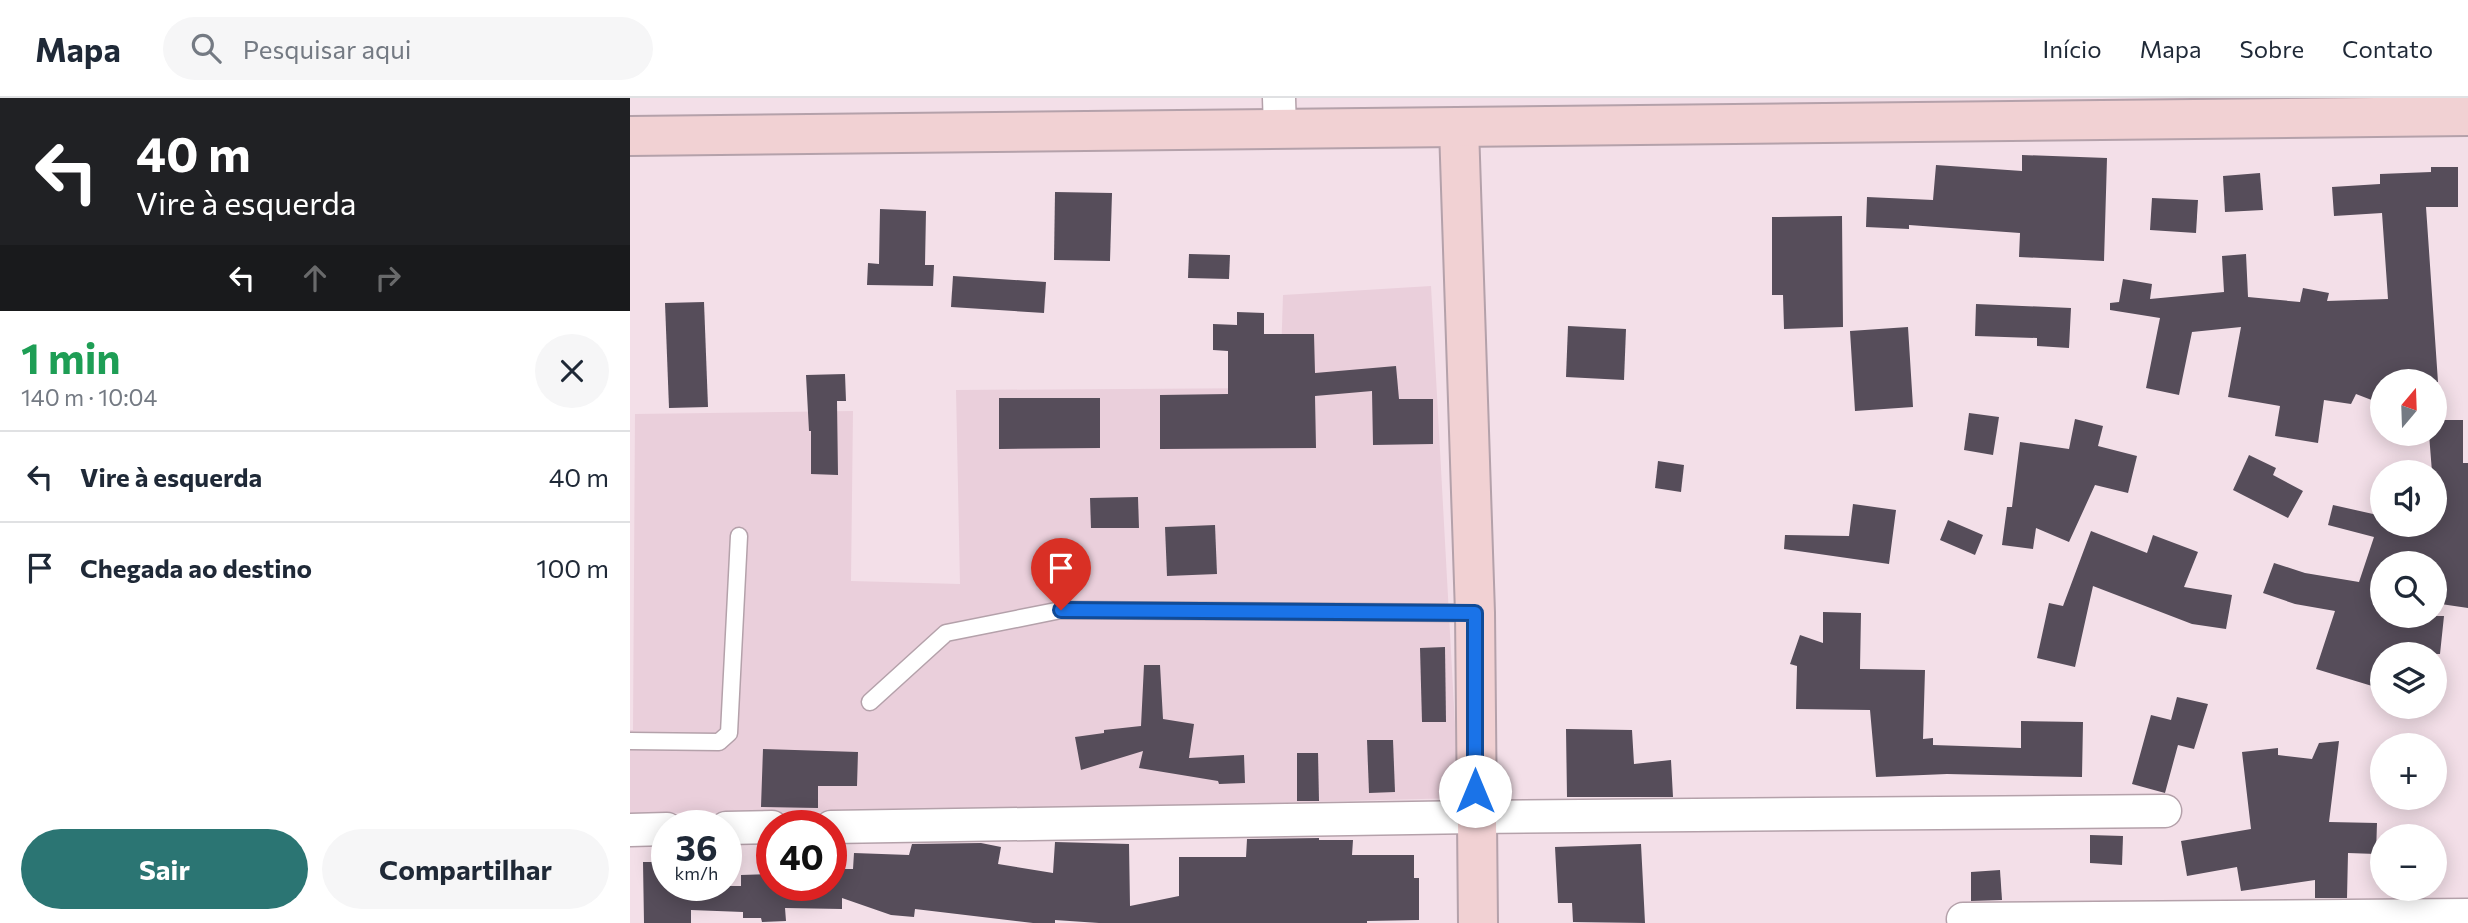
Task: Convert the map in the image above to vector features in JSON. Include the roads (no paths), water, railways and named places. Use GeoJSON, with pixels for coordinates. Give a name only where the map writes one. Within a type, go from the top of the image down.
{"type":"FeatureCollection","features":[{"type":"Feature","properties":{"kind":"street"},"geometry":{"type":"LineString","coordinates":[[630,136],[1279,113],[1459,128],[2389,108],[2468,116]]}},
{"type":"Feature","properties":{"kind":"street"},"geometry":{"type":"LineString","coordinates":[[1459,128],[1475,613],[1478,923]]}},
{"type":"Feature","properties":{"kind":"street"},"geometry":{"type":"LineString","coordinates":[[847,827],[1475,817],[2165,811]]}},
{"type":"Feature","properties":{"kind":"street"},"geometry":{"type":"LineString","coordinates":[[630,830],[651,829]]}},
{"type":"Feature","properties":{"kind":"street"},"geometry":{"type":"LineString","coordinates":[[1963,919],[2468,915]]}},
{"type":"Feature","properties":{"kind":"lane"},"geometry":{"type":"LineString","coordinates":[[630,741],[719,742],[729,733],[738,536]]}},
{"type":"Feature","properties":{"kind":"lane"},"geometry":{"type":"LineString","coordinates":[[870,702],[946,634],[1061,610],[1475,613]]}}]}
